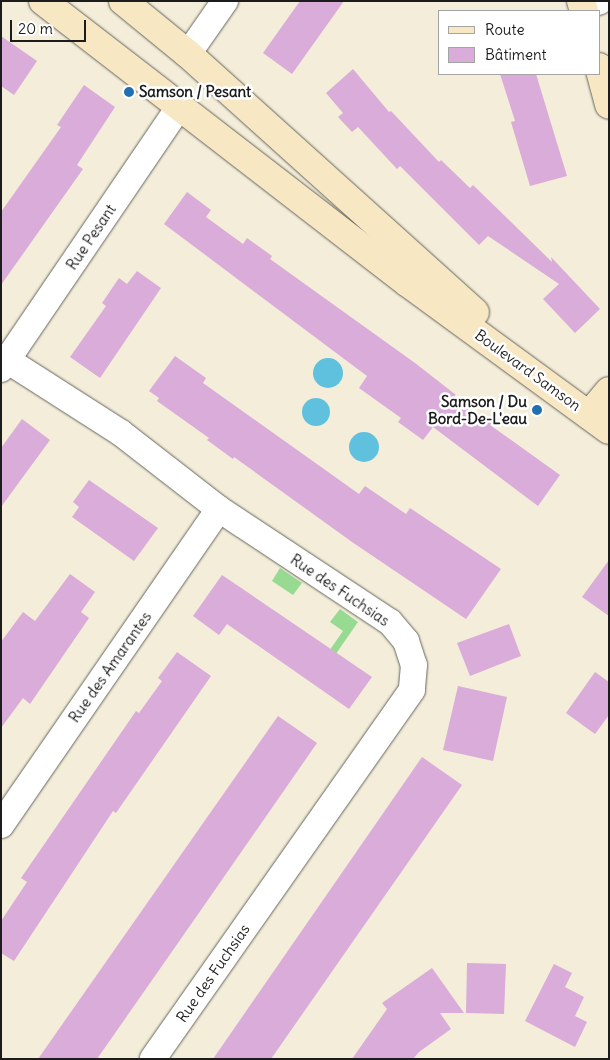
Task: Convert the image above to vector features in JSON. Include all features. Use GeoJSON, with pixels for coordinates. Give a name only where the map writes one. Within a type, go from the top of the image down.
{"type":"FeatureCollection","features":[{"type":"Feature","properties":{"kind":"street","name":"Boulevard Samson"},"geometry":{"type":"LineString","coordinates":[[43,1],[408,283],[599,422]]}},
{"type":"Feature","properties":{"kind":"street","name":"Boulevard Samson"},"geometry":{"type":"LineString","coordinates":[[123,1],[188,54],[599,422]]}},
{"type":"Feature","properties":{"kind":"street"},"geometry":{"type":"LineString","coordinates":[[188,54],[224,1]]}},
{"type":"Feature","properties":{"kind":"street"},"geometry":{"type":"LineString","coordinates":[[600,71],[609,105]]}},
{"type":"Feature","properties":{"kind":"street","name":"Rue Pesant"},"geometry":{"type":"LineString","coordinates":[[4,364],[180,106]]}},
{"type":"Feature","properties":{"kind":"street","name":"Rue des Fuchsias"},"geometry":{"type":"LineString","coordinates":[[4,364],[121,433],[219,509],[390,622],[406,642],[414,665],[412,690],[153,1059]]}},
{"type":"Feature","properties":{"kind":"street"},"geometry":{"type":"LineString","coordinates":[[599,422],[609,391]]}},
{"type":"Feature","properties":{"kind":"street","name":"Rue des Amarantes"},"geometry":{"type":"LineString","coordinates":[[1,825],[219,509]]}},
{"type":"Feature","properties":{"kind":"green space"},"geometry":{"type":"Polygon","coordinates":[[[280,568],[302,583],[293,595],[272,581],[280,568]]]}},
{"type":"Feature","properties":{"kind":"green space"},"geometry":{"type":"Polygon","coordinates":[[[340,609],[358,622],[333,658],[327,654],[343,631],[330,622],[340,609]]]}},
{"type":"Feature","properties":{"kind":"water"},"geometry":{"type":"Polygon","coordinates":[[[328,358],[339,362],[343,373],[339,384],[328,388],[317,384],[313,373],[317,362],[328,358]]]}},
{"type":"Feature","properties":{"kind":"water"},"geometry":{"type":"Polygon","coordinates":[[[316,398],[326,402],[330,412],[326,422],[316,426],[306,422],[302,412],[306,402],[316,398]]]}},
{"type":"Feature","properties":{"kind":"water"},"geometry":{"type":"Polygon","coordinates":[[[364,432],[375,436],[379,447],[375,458],[364,462],[353,458],[349,447],[353,436],[364,432]]]}},
{"type":"Feature","properties":{"kind":"building"},"geometry":{"type":"Polygon","coordinates":[[[300,1],[344,1],[292,74],[263,53],[300,1]]]}},
{"type":"Feature","properties":{"kind":"building"},"geometry":{"type":"Polygon","coordinates":[[[1,36],[37,61],[14,95],[1,86],[1,36]]]}},
{"type":"Feature","properties":{"kind":"building"},"geometry":{"type":"Polygon","coordinates":[[[353,69],[389,112],[391,111],[439,162],[441,160],[470,188],[473,185],[552,262],[551,257],[600,309],[575,333],[543,299],[559,284],[488,236],[479,245],[400,166],[397,169],[358,127],[352,132],[338,117],[343,113],[326,93],[353,69]]]}},
{"type":"Feature","properties":{"kind":"building"},"geometry":{"type":"Polygon","coordinates":[[[500,75],[536,75],[567,176],[530,186],[511,122],[515,121],[500,75]]]}},
{"type":"Feature","properties":{"kind":"building"},"geometry":{"type":"Polygon","coordinates":[[[84,85],[115,107],[77,165],[83,169],[1,285],[1,212],[61,127],[57,125],[84,85]]]}},
{"type":"Feature","properties":{"kind":"building"},"geometry":{"type":"Polygon","coordinates":[[[187,192],[211,210],[206,217],[243,244],[247,238],[272,256],[270,259],[415,363],[456,395],[454,396],[492,423],[490,425],[560,475],[538,506],[433,427],[423,440],[398,422],[401,418],[359,388],[367,376],[164,224],[187,192]]]}},
{"type":"Feature","properties":{"kind":"building"},"geometry":{"type":"Polygon","coordinates":[[[137,271],[161,288],[100,378],[70,357],[106,306],[102,303],[119,278],[127,284],[137,271]]]}},
{"type":"Feature","properties":{"kind":"building"},"geometry":{"type":"Polygon","coordinates":[[[175,356],[206,378],[203,383],[359,494],[365,486],[406,514],[410,508],[501,569],[466,619],[352,542],[234,457],[233,459],[207,440],[209,438],[157,401],[159,398],[149,391],[175,356]]]}},
{"type":"Feature","properties":{"kind":"building"},"geometry":{"type":"Polygon","coordinates":[[[22,419],[50,440],[1,507],[1,448],[22,419]]]}},
{"type":"Feature","properties":{"kind":"building"},"geometry":{"type":"Polygon","coordinates":[[[89,480],[158,528],[134,561],[72,517],[79,507],[73,502],[89,480]]]}},
{"type":"Feature","properties":{"kind":"building"},"geometry":{"type":"Polygon","coordinates":[[[609,560],[609,616],[582,597],[609,560]]]}},
{"type":"Feature","properties":{"kind":"building"},"geometry":{"type":"Polygon","coordinates":[[[70,574],[95,592],[81,612],[89,618],[30,704],[23,698],[1,728],[1,642],[23,612],[35,621],[70,574]]]}},
{"type":"Feature","properties":{"kind":"building"},"geometry":{"type":"Polygon","coordinates":[[[222,575],[372,677],[349,709],[227,624],[219,635],[193,616],[222,575]]]}},
{"type":"Feature","properties":{"kind":"building"},"geometry":{"type":"Polygon","coordinates":[[[509,624],[521,656],[470,676],[457,643],[509,624]]]}},
{"type":"Feature","properties":{"kind":"building"},"geometry":{"type":"Polygon","coordinates":[[[177,652],[211,676],[116,813],[113,811],[14,961],[1,953],[1,921],[27,882],[21,878],[136,711],[139,713],[162,681],[158,678],[177,652]]]}},
{"type":"Feature","properties":{"kind":"building"},"geometry":{"type":"Polygon","coordinates":[[[595,672],[609,682],[609,715],[595,734],[566,713],[595,672]]]}},
{"type":"Feature","properties":{"kind":"building"},"geometry":{"type":"Polygon","coordinates":[[[458,686],[507,697],[493,761],[443,750],[458,686]]]}},
{"type":"Feature","properties":{"kind":"building"},"geometry":{"type":"Polygon","coordinates":[[[278,716],[317,743],[97,1059],[38,1059],[278,716]]]}},
{"type":"Feature","properties":{"kind":"building"},"geometry":{"type":"Polygon","coordinates":[[[422,757],[462,785],[271,1059],[213,1059],[422,757]]]}},
{"type":"Feature","properties":{"kind":"building"},"geometry":{"type":"Polygon","coordinates":[[[467,963],[506,964],[504,1014],[466,1013],[467,963]]]}},
{"type":"Feature","properties":{"kind":"building"},"geometry":{"type":"Polygon","coordinates":[[[554,964],[572,973],[565,987],[584,997],[575,1016],[587,1022],[575,1047],[525,1021],[554,964]]]}},
{"type":"Feature","properties":{"kind":"building"},"geometry":{"type":"Polygon","coordinates":[[[432,968],[464,1013],[440,1013],[451,1029],[419,1052],[413,1059],[352,1059],[387,1009],[382,1003],[432,968]]]}},
{"type":"Feature","properties":{"kind":"place","name":"Samson / Pesant"},"geometry":{"type":"Point","coordinates":[129,92]}},
{"type":"Feature","properties":{"kind":"place","name":"Samson / Du Bord-De-L'eau"},"geometry":{"type":"Point","coordinates":[537,410]}}]}
